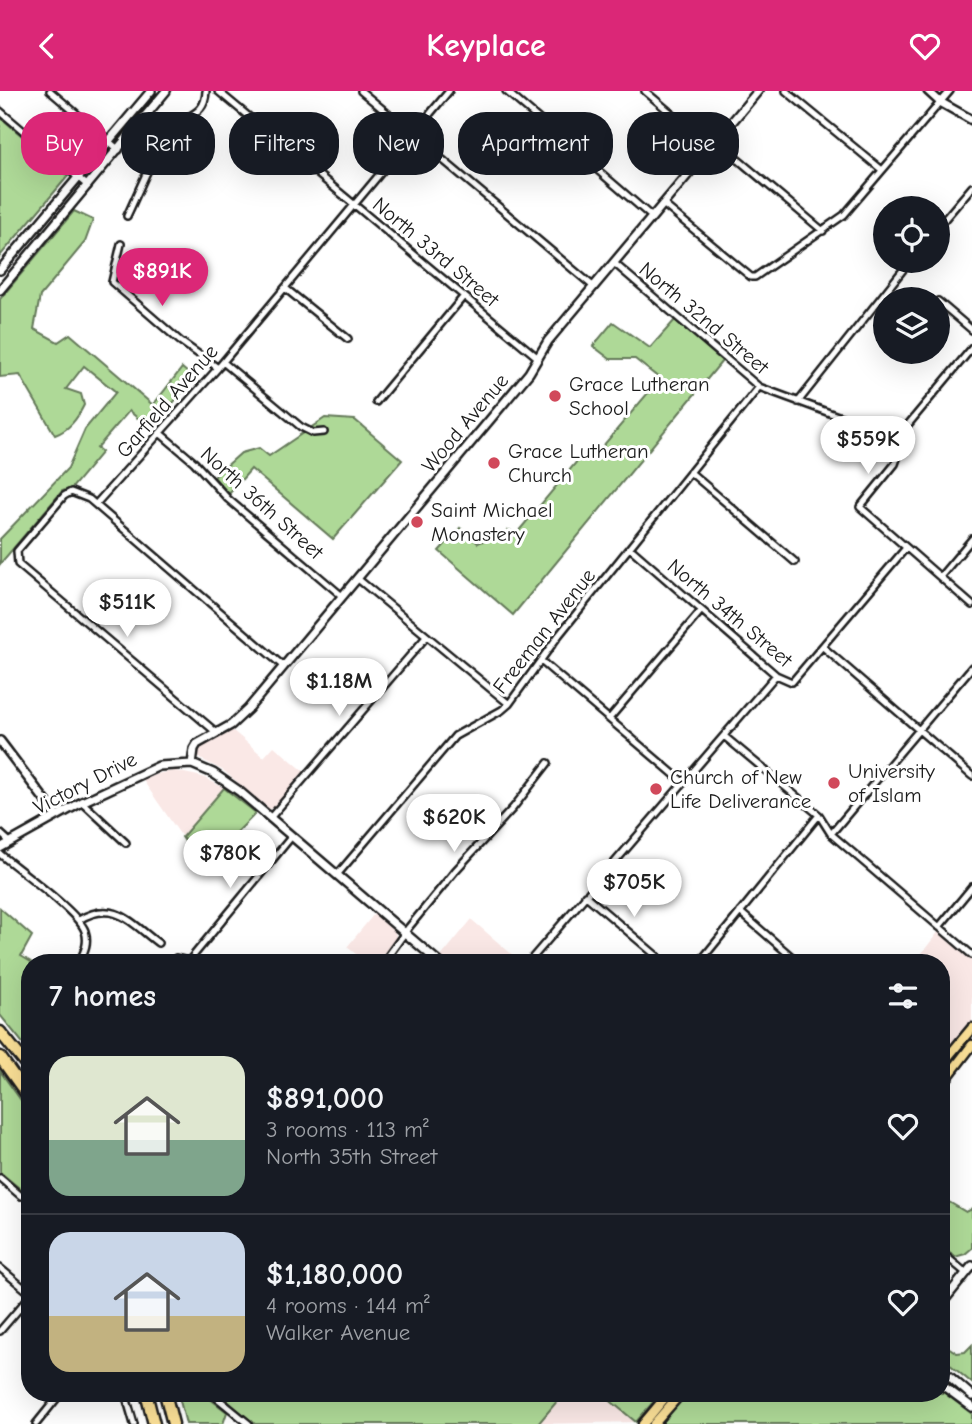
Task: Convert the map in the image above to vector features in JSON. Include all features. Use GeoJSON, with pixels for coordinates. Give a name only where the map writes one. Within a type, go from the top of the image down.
{"type":"FeatureCollection","features":[{"type":"Feature","properties":{"kind":"highway"},"geometry":{"type":"LineString","coordinates":[[0,1033],[21,1058]]}},
{"type":"Feature","properties":{"kind":"highway"},"geometry":{"type":"LineString","coordinates":[[0,1057],[21,1086]]}},
{"type":"Feature","properties":{"kind":"highway"},"geometry":{"type":"LineString","coordinates":[[148,1402],[154,1424]]}},
{"type":"Feature","properties":{"kind":"highway"},"geometry":{"type":"LineString","coordinates":[[168,1402],[173,1424]]}},
{"type":"Feature","properties":{"kind":"main road"},"geometry":{"type":"LineString","coordinates":[[0,270],[151,91]]}},
{"type":"Feature","properties":{"kind":"main road"},"geometry":{"type":"LineString","coordinates":[[0,290],[166,91]]}},
{"type":"Feature","properties":{"kind":"main road","name":"Wood Avenue"},"geometry":{"type":"LineString","coordinates":[[739,114],[758,91]]}},
{"type":"Feature","properties":{"kind":"main road"},"geometry":{"type":"LineString","coordinates":[[928,91],[940,102],[972,120]]}},
{"type":"Feature","properties":{"kind":"main road","name":"Wood Avenue"},"geometry":{"type":"LineString","coordinates":[[191,764],[197,744],[231,725],[248,709],[358,579],[529,373],[548,341],[688,175]]}},
{"type":"Feature","properties":{"kind":"main road"},"geometry":{"type":"LineString","coordinates":[[0,741],[57,816]]}},
{"type":"Feature","properties":{"kind":"main road"},"geometry":{"type":"LineString","coordinates":[[191,764],[226,780],[430,954]]}},
{"type":"Feature","properties":{"kind":"main road","name":"Victory Drive"},"geometry":{"type":"LineString","coordinates":[[0,848],[82,802],[159,766],[191,764]]}},
{"type":"Feature","properties":{"kind":"main road"},"geometry":{"type":"LineString","coordinates":[[950,1054],[972,1028]]}},
{"type":"Feature","properties":{"kind":"main road"},"geometry":{"type":"LineString","coordinates":[[950,1073],[972,1045]]}},
{"type":"Feature","properties":{"kind":"main road"},"geometry":{"type":"LineString","coordinates":[[950,1294],[969,1269]]}},
{"type":"Feature","properties":{"kind":"main road"},"geometry":{"type":"LineString","coordinates":[[950,1377],[972,1396]]}},
{"type":"Feature","properties":{"kind":"main road"},"geometry":{"type":"LineString","coordinates":[[950,1391],[972,1407]]}},
{"type":"Feature","properties":{"kind":"main road"},"geometry":{"type":"LineString","coordinates":[[643,1424],[661,1402]]}},
{"type":"Feature","properties":{"kind":"main road"},"geometry":{"type":"LineString","coordinates":[[654,1424],[673,1402]]}},
{"type":"Feature","properties":{"kind":"street"},"geometry":{"type":"LineString","coordinates":[[50,91],[118,150]]}},
{"type":"Feature","properties":{"kind":"street"},"geometry":{"type":"LineString","coordinates":[[127,216],[167,136],[205,104],[206,91]]}},
{"type":"Feature","properties":{"kind":"street","name":"North 33rd Street"},"geometry":{"type":"LineString","coordinates":[[218,91],[537,357]]}},
{"type":"Feature","properties":{"kind":"street"},"geometry":{"type":"LineString","coordinates":[[361,91],[386,112]]}},
{"type":"Feature","properties":{"kind":"street","name":"Garfield Avenue"},"geometry":{"type":"LineString","coordinates":[[432,112],[449,91]]}},
{"type":"Feature","properties":{"kind":"street"},"geometry":{"type":"LineString","coordinates":[[506,91],[652,217]]}},
{"type":"Feature","properties":{"kind":"street"},"geometry":{"type":"LineString","coordinates":[[645,91],[672,112]]}},
{"type":"Feature","properties":{"kind":"street"},"geometry":{"type":"LineString","coordinates":[[786,91],[882,170]]}},
{"type":"Feature","properties":{"kind":"street"},"geometry":{"type":"LineString","coordinates":[[663,204],[751,277],[755,277],[844,215],[950,91]]}},
{"type":"Feature","properties":{"kind":"street"},"geometry":{"type":"LineString","coordinates":[[0,111],[88,186]]}},
{"type":"Feature","properties":{"kind":"street"},"geometry":{"type":"LineString","coordinates":[[444,160],[594,287]]}},
{"type":"Feature","properties":{"kind":"street"},"geometry":{"type":"LineString","coordinates":[[739,164],[823,231]]}},
{"type":"Feature","properties":{"kind":"street","name":"Garfield Avenue"},"geometry":{"type":"LineString","coordinates":[[96,504],[218,368],[380,175]]}},
{"type":"Feature","properties":{"kind":"street"},"geometry":{"type":"LineString","coordinates":[[950,213],[972,187]]}},
{"type":"Feature","properties":{"kind":"street"},"geometry":{"type":"LineString","coordinates":[[121,244],[112,282],[180,341],[218,368]]}},
{"type":"Feature","properties":{"kind":"street","name":"North 32nd Street"},"geometry":{"type":"LineString","coordinates":[[614,263],[759,387],[857,423],[891,445]]}},
{"type":"Feature","properties":{"kind":"street"},"geometry":{"type":"LineString","coordinates":[[798,402],[900,273]]}},
{"type":"Feature","properties":{"kind":"street"},"geometry":{"type":"LineString","coordinates":[[285,288],[348,339]]}},
{"type":"Feature","properties":{"kind":"street"},"geometry":{"type":"LineString","coordinates":[[376,402],[464,296]]}},
{"type":"Feature","properties":{"kind":"street"},"geometry":{"type":"LineString","coordinates":[[950,311],[972,330]]}},
{"type":"Feature","properties":{"kind":"street"},"geometry":{"type":"LineString","coordinates":[[965,324],[972,317]]}},
{"type":"Feature","properties":{"kind":"street"},"geometry":{"type":"LineString","coordinates":[[972,348],[891,445],[899,453],[895,464],[860,507],[972,605]]}},
{"type":"Feature","properties":{"kind":"street"},"geometry":{"type":"LineString","coordinates":[[223,362],[301,427],[313,433],[324,432]]}},
{"type":"Feature","properties":{"kind":"street","name":"Freeman Avenue"},"geometry":{"type":"LineString","coordinates":[[337,875],[455,736],[502,710],[509,703],[759,387]]}},
{"type":"Feature","properties":{"kind":"street","name":"North 36th Street"},"geometry":{"type":"LineString","coordinates":[[161,434],[194,462],[228,499],[342,596]]}},
{"type":"Feature","properties":{"kind":"street"},"geometry":{"type":"LineString","coordinates":[[690,472],[795,562]]}},
{"type":"Feature","properties":{"kind":"street"},"geometry":{"type":"LineString","coordinates":[[217,733],[18,564],[17,551],[21,545],[64,496],[71,492],[76,493],[96,504],[102,512],[283,666]]}},
{"type":"Feature","properties":{"kind":"street"},"geometry":{"type":"LineString","coordinates":[[940,577],[972,539]]}},
{"type":"Feature","properties":{"kind":"street","name":"North 34th Street"},"geometry":{"type":"LineString","coordinates":[[630,548],[776,675],[792,683],[823,647],[972,776]]}},
{"type":"Feature","properties":{"kind":"street"},"geometry":{"type":"LineString","coordinates":[[823,647],[905,549]]}},
{"type":"Feature","properties":{"kind":"street"},"geometry":{"type":"LineString","coordinates":[[358,579],[509,703]]}},
{"type":"Feature","properties":{"kind":"street"},"geometry":{"type":"LineString","coordinates":[[610,719],[701,611]]}},
{"type":"Feature","properties":{"kind":"street"},"geometry":{"type":"LineString","coordinates":[[271,818],[426,636]]}},
{"type":"Feature","properties":{"kind":"street"},"geometry":{"type":"LineString","coordinates":[[541,661],[683,782]]}},
{"type":"Feature","properties":{"kind":"street"},"geometry":{"type":"LineString","coordinates":[[831,834],[972,667]]}},
{"type":"Feature","properties":{"kind":"street"},"geometry":{"type":"LineString","coordinates":[[536,954],[776,675]]}},
{"type":"Feature","properties":{"kind":"street"},"geometry":{"type":"LineString","coordinates":[[724,736],[819,815],[831,834],[972,955]]}},
{"type":"Feature","properties":{"kind":"street"},"geometry":{"type":"LineString","coordinates":[[390,954],[455,871],[513,808],[548,763]]}},
{"type":"Feature","properties":{"kind":"street"},"geometry":{"type":"LineString","coordinates":[[82,802],[126,843]]}},
{"type":"Feature","properties":{"kind":"street"},"geometry":{"type":"LineString","coordinates":[[706,954],[819,815]]}},
{"type":"Feature","properties":{"kind":"street"},"geometry":{"type":"LineString","coordinates":[[0,832],[10,842]]}},
{"type":"Feature","properties":{"kind":"street"},"geometry":{"type":"LineString","coordinates":[[195,954],[292,836]]}},
{"type":"Feature","properties":{"kind":"street"},"geometry":{"type":"LineString","coordinates":[[0,854],[79,920],[87,939],[83,954]]}},
{"type":"Feature","properties":{"kind":"street"},"geometry":{"type":"LineString","coordinates":[[939,927],[972,887]]}},
{"type":"Feature","properties":{"kind":"street"},"geometry":{"type":"LineString","coordinates":[[585,895],[655,954]]}},
{"type":"Feature","properties":{"kind":"street"},"geometry":{"type":"LineString","coordinates":[[79,920],[92,913],[114,911],[158,943]]}},
{"type":"Feature","properties":{"kind":"street"},"geometry":{"type":"LineString","coordinates":[[740,912],[789,954]]}},
{"type":"Feature","properties":{"kind":"street"},"geometry":{"type":"LineString","coordinates":[[0,1178],[21,1196]]}},
{"type":"Feature","properties":{"kind":"street"},"geometry":{"type":"LineString","coordinates":[[950,1258],[969,1269]]}},
{"type":"Feature","properties":{"kind":"street"},"geometry":{"type":"LineString","coordinates":[[0,1268],[21,1287]]}},
{"type":"Feature","properties":{"kind":"street"},"geometry":{"type":"LineString","coordinates":[[0,1331],[21,1306]]}},
{"type":"Feature","properties":{"kind":"street"},"geometry":{"type":"LineString","coordinates":[[36,1424],[54,1402]]}},
{"type":"Feature","properties":{"kind":"street"},"geometry":{"type":"LineString","coordinates":[[128,1402],[134,1424]]}},
{"type":"Feature","properties":{"kind":"street"},"geometry":{"type":"LineString","coordinates":[[222,1402],[248,1424]]}},
{"type":"Feature","properties":{"kind":"shaded area"},"geometry":{"type":"Polygon","coordinates":[[[232,730],[264,757],[274,746],[305,772],[273,808],[269,809],[224,771],[199,758],[199,747],[203,743],[232,730]]]}},
{"type":"Feature","properties":{"kind":"shaded area"},"geometry":{"type":"Polygon","coordinates":[[[175,771],[203,777],[224,788],[182,837],[142,779],[175,771]]]}},
{"type":"Feature","properties":{"kind":"shaded area"},"geometry":{"type":"Polygon","coordinates":[[[374,914],[395,932],[397,941],[386,954],[356,954],[347,947],[374,914]]]}},
{"type":"Feature","properties":{"kind":"shaded area"},"geometry":{"type":"Polygon","coordinates":[[[472,919],[512,954],[443,954],[472,919]]]}},
{"type":"Feature","properties":{"kind":"shaded area"},"geometry":{"type":"Polygon","coordinates":[[[939,931],[972,958],[972,1024],[950,1050],[950,954],[921,954],[939,931]]]}},
{"type":"Feature","properties":{"kind":"shaded area"},"geometry":{"type":"Polygon","coordinates":[[[556,1402],[612,1402],[636,1422],[538,1424],[556,1402]]]}},
{"type":"Feature","properties":{"kind":"green space"},"geometry":{"type":"Polygon","coordinates":[[[0,117],[21,135],[21,175],[68,176],[0,256],[0,117]]]}},
{"type":"Feature","properties":{"kind":"green space"},"geometry":{"type":"Polygon","coordinates":[[[74,211],[93,220],[85,242],[40,296],[34,329],[58,342],[70,334],[153,405],[182,368],[194,378],[151,429],[129,411],[97,448],[102,452],[72,488],[62,491],[0,564],[0,539],[68,468],[85,429],[116,392],[84,366],[66,389],[81,394],[84,405],[72,423],[55,435],[20,375],[0,377],[0,299],[74,211]]]}},
{"type":"Feature","properties":{"kind":"green space"},"geometry":{"type":"Polygon","coordinates":[[[675,320],[722,361],[513,615],[439,551],[460,528],[478,543],[509,530],[517,533],[583,454],[597,453],[660,379],[635,359],[610,359],[593,346],[613,322],[650,348],[675,320]]]}},
{"type":"Feature","properties":{"kind":"green space"},"geometry":{"type":"Polygon","coordinates":[[[325,418],[355,420],[402,460],[333,539],[251,469],[229,494],[214,477],[241,453],[259,448],[269,456],[325,418]]]}},
{"type":"Feature","properties":{"kind":"green space"},"geometry":{"type":"Polygon","coordinates":[[[224,788],[256,813],[203,867],[182,837],[224,788]]]}},
{"type":"Feature","properties":{"kind":"green space"},"geometry":{"type":"Polygon","coordinates":[[[0,908],[32,936],[21,954],[21,1041],[0,1015],[0,908]]]}},
{"type":"Feature","properties":{"kind":"green space"},"geometry":{"type":"Polygon","coordinates":[[[0,1071],[21,1100],[21,1190],[0,1172],[0,1071]]]}},
{"type":"Feature","properties":{"kind":"green space"},"geometry":{"type":"Polygon","coordinates":[[[950,1203],[966,1212],[972,1209],[972,1248],[955,1257],[950,1252],[950,1203]]]}},
{"type":"Feature","properties":{"kind":"green space"},"geometry":{"type":"Polygon","coordinates":[[[972,1345],[972,1383],[950,1365],[950,1348],[957,1353],[965,1352],[972,1345]]]}},
{"type":"Feature","properties":{"kind":"green space"},"geometry":{"type":"Polygon","coordinates":[[[950,1397],[972,1414],[972,1424],[661,1424],[679,1402],[950,1402],[950,1397]]]}},
{"type":"Feature","properties":{"kind":"green space"},"geometry":{"type":"Polygon","coordinates":[[[180,1402],[214,1402],[227,1412],[223,1424],[186,1424],[180,1402]]]}},
{"type":"Feature","properties":{"kind":"green space"},"geometry":{"type":"Polygon","coordinates":[[[229,1402],[556,1402],[538,1424],[255,1424],[229,1402]]]}},
{"type":"Feature","properties":{"kind":"green space"},"geometry":{"type":"Polygon","coordinates":[[[612,1402],[653,1402],[636,1422],[612,1402]]]}},
{"type":"Feature","properties":{"kind":"place","name":"Grace Lutheran School"},"geometry":{"type":"Point","coordinates":[555,396]}},
{"type":"Feature","properties":{"kind":"place","name":"Grace Lutheran Church"},"geometry":{"type":"Point","coordinates":[494,463]}},
{"type":"Feature","properties":{"kind":"place","name":"Saint Michael Monastery"},"geometry":{"type":"Point","coordinates":[417,522]}},
{"type":"Feature","properties":{"kind":"place","name":"University of Islam"},"geometry":{"type":"Point","coordinates":[834,783]}},
{"type":"Feature","properties":{"kind":"place","name":"Church of New Life Deliverance"},"geometry":{"type":"Point","coordinates":[656,789]}}]}
